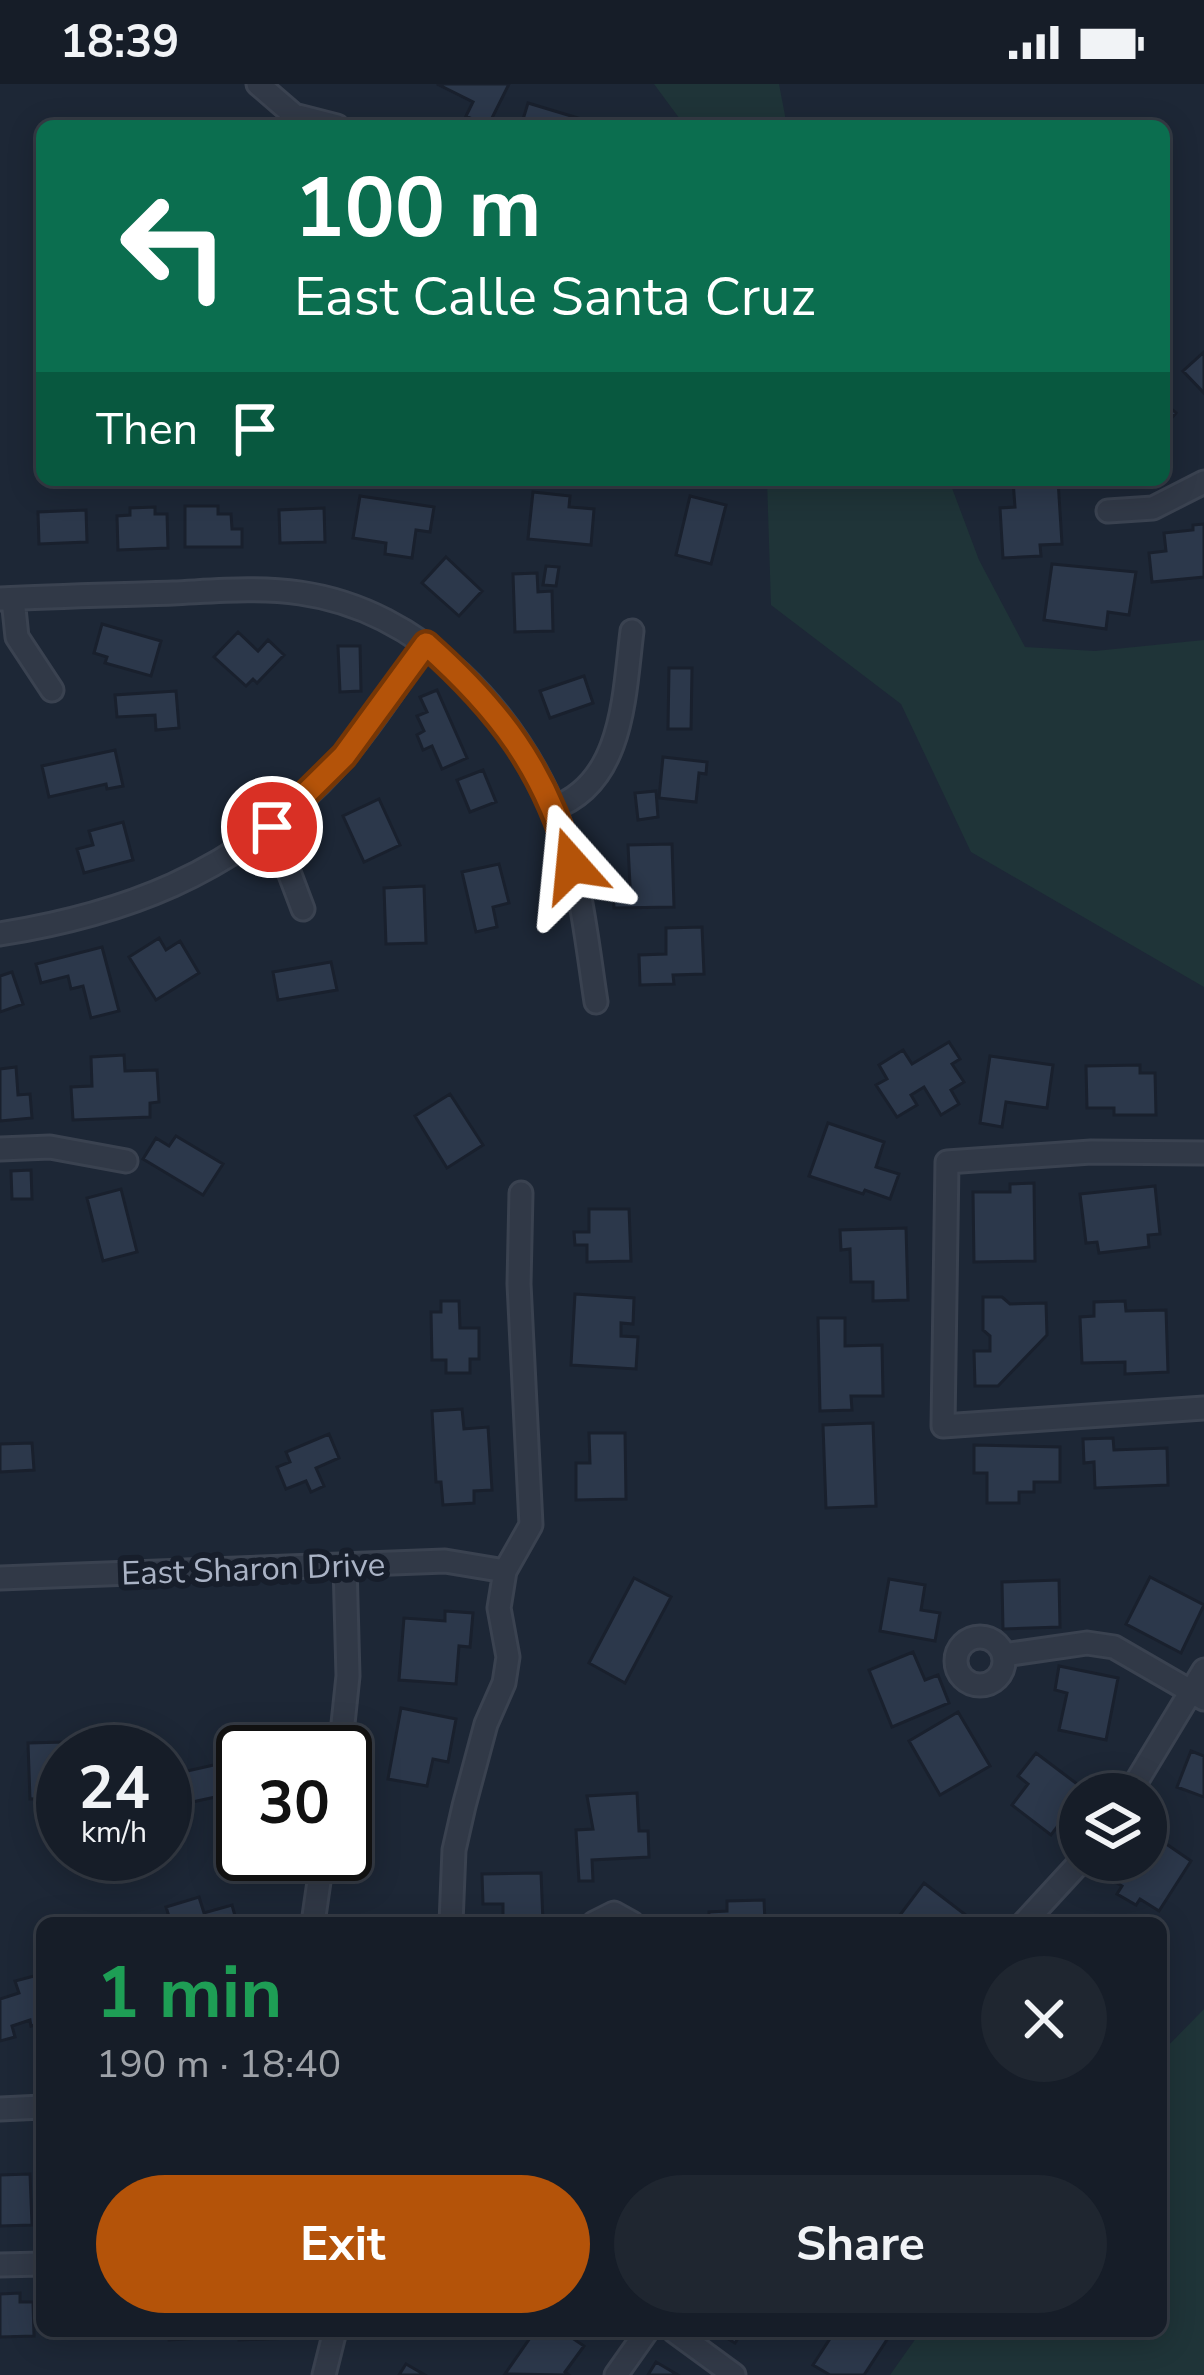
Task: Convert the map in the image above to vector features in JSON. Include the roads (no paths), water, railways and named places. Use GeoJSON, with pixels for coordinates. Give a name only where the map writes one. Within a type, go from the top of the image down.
{"type":"FeatureCollection","features":[{"type":"Feature","properties":{"kind":"street"},"geometry":{"type":"LineString","coordinates":[[258,84],[294,115],[314,120]]}},
{"type":"Feature","properties":{"kind":"street"},"geometry":{"type":"LineString","coordinates":[[1108,511],[1154,508],[1204,482]]}},
{"type":"Feature","properties":{"kind":"street"},"geometry":{"type":"LineString","coordinates":[[52,690],[16,637],[6,599],[255,589],[302,593],[375,615],[426,644],[502,718],[553,808],[572,865],[596,1002]]}},
{"type":"Feature","properties":{"kind":"street"},"geometry":{"type":"LineString","coordinates":[[553,808],[586,791],[609,753],[620,726],[632,632]]}},
{"type":"Feature","properties":{"kind":"street"},"geometry":{"type":"LineString","coordinates":[[0,934],[54,926],[138,902],[182,883],[272,827],[344,756],[426,644]]}},
{"type":"Feature","properties":{"kind":"street"},"geometry":{"type":"LineString","coordinates":[[272,827],[303,909]]}},
{"type":"Feature","properties":{"kind":"street"},"geometry":{"type":"LineString","coordinates":[[0,1149],[50,1147],[126,1160]]}},
{"type":"Feature","properties":{"kind":"street"},"geometry":{"type":"LineString","coordinates":[[1204,1153],[1091,1151],[946,1162],[944,1426],[1204,1408]]}},
{"type":"Feature","properties":{"kind":"street"},"geometry":{"type":"LineString","coordinates":[[451,1917],[454,1850],[486,1724],[504,1683],[508,1657],[499,1608],[505,1570],[531,1525],[519,1284],[521,1193]]}},
{"type":"Feature","properties":{"kind":"street","name":"East Sharon Drive"},"geometry":{"type":"LineString","coordinates":[[0,1578],[446,1562],[505,1570]]}},
{"type":"Feature","properties":{"kind":"street"},"geometry":{"type":"LineString","coordinates":[[343,1725],[348,1676],[345,1564]]}},
{"type":"Feature","properties":{"kind":"street"},"geometry":{"type":"LineString","coordinates":[[1004,1655],[1087,1642],[1114,1647],[1197,1694]]}},
{"type":"Feature","properties":{"kind":"street"},"geometry":{"type":"LineString","coordinates":[[1143,1773],[1197,1694],[1204,1670]]}},
{"type":"Feature","properties":{"kind":"street"},"geometry":{"type":"LineString","coordinates":[[314,1917],[319,1881]]}},
{"type":"Feature","properties":{"kind":"street"},"geometry":{"type":"LineString","coordinates":[[1030,1917],[1063,1881]]}},
{"type":"Feature","properties":{"kind":"street"},"geometry":{"type":"LineString","coordinates":[[0,2109],[36,2107]]}},
{"type":"Feature","properties":{"kind":"street"},"geometry":{"type":"LineString","coordinates":[[0,2265],[36,2264]]}},
{"type":"Feature","properties":{"kind":"street"},"geometry":{"type":"LineString","coordinates":[[324,2375],[334,2337]]}},
{"type":"Feature","properties":{"kind":"street"},"geometry":{"type":"LineString","coordinates":[[616,2375],[643,2337]]}},
{"type":"Feature","properties":{"kind":"street"},"geometry":{"type":"LineString","coordinates":[[682,2337],[734,2375]]}}]}
